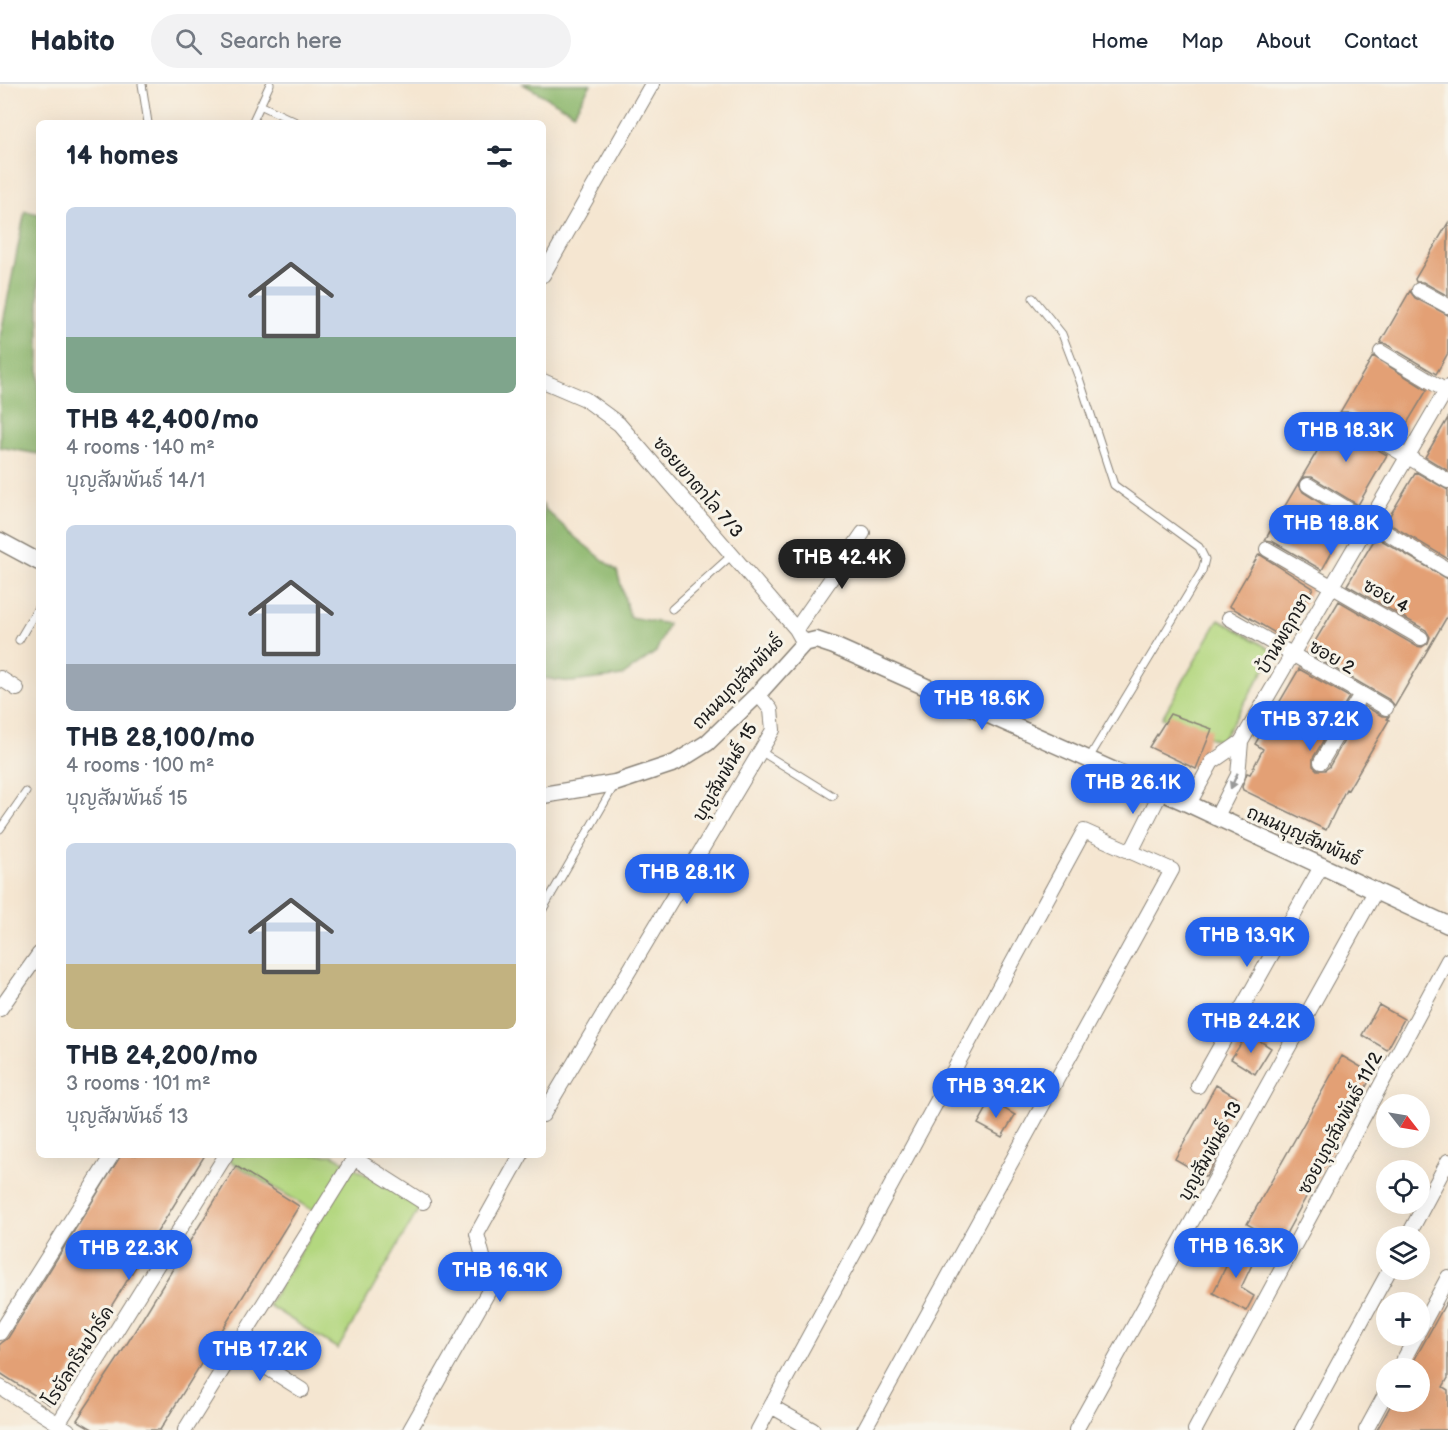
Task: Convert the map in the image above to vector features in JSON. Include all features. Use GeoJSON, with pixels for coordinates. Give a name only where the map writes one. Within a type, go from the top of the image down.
{"type":"FeatureCollection","features":[{"type":"Feature","properties":{"kind":"street"},"geometry":{"type":"LineString","coordinates":[[546,270],[652,84]]}},
{"type":"Feature","properties":{"kind":"street"},"geometry":{"type":"LineString","coordinates":[[1419,290],[1448,306]]}},
{"type":"Feature","properties":{"kind":"street"},"geometry":{"type":"LineString","coordinates":[[1381,352],[1447,390]]}},
{"type":"Feature","properties":{"kind":"street","name":"ซอยเขาตาโล 7/3"},"geometry":{"type":"LineString","coordinates":[[546,382],[585,399],[619,424],[800,636]]}},
{"type":"Feature","properties":{"kind":"street","name":"บ้านพฤกษา"},"geometry":{"type":"LineString","coordinates":[[1216,818],[1238,775],[1241,742],[1447,390]]}},
{"type":"Feature","properties":{"kind":"street"},"geometry":{"type":"LineString","coordinates":[[1346,420],[1448,481]]}},
{"type":"Feature","properties":{"kind":"street"},"geometry":{"type":"LineString","coordinates":[[1308,485],[1448,570]]}},
{"type":"Feature","properties":{"kind":"street"},"geometry":{"type":"LineString","coordinates":[[800,636],[863,533]]}},
{"type":"Feature","properties":{"kind":"street"},"geometry":{"type":"LineString","coordinates":[[0,541],[36,560]]}},
{"type":"Feature","properties":{"kind":"street","name":"ซอย 4"},"geometry":{"type":"LineString","coordinates":[[1267,549],[1421,638]]}},
{"type":"Feature","properties":{"kind":"street","name":"ซอย 2"},"geometry":{"type":"LineString","coordinates":[[1229,618],[1386,708]]}},
{"type":"Feature","properties":{"kind":"street","name":"ถนนบุญสัมพันธ์"},"geometry":{"type":"LineString","coordinates":[[546,794],[615,783],[675,763],[707,743],[758,694],[800,636],[834,645],[1189,804],[1448,925]]}},
{"type":"Feature","properties":{"kind":"street"},"geometry":{"type":"LineString","coordinates":[[0,678],[17,689]]}},
{"type":"Feature","properties":{"kind":"street","name":"บุญสัมพันธ์ 15"},"geometry":{"type":"LineString","coordinates":[[546,1110],[773,730],[771,710],[758,694]]}},
{"type":"Feature","properties":{"kind":"street"},"geometry":{"type":"LineString","coordinates":[[1321,762],[1361,694]]}},
{"type":"Feature","properties":{"kind":"street","name":"บ้านพฤกษา"},"geometry":{"type":"LineString","coordinates":[[1189,804],[1212,762],[1241,742]]}},
{"type":"Feature","properties":{"kind":"street"},"geometry":{"type":"LineString","coordinates":[[1131,852],[1161,792]]}},
{"type":"Feature","properties":{"kind":"street"},"geometry":{"type":"LineString","coordinates":[[758,1430],[1084,831],[1172,870],[864,1430]]}},
{"type":"Feature","properties":{"kind":"street"},"geometry":{"type":"LineString","coordinates":[[1198,1086],[1322,865]]}},
{"type":"Feature","properties":{"kind":"street","name":"บุญสัมพันธ์ 13"},"geometry":{"type":"LineString","coordinates":[[1076,1430],[1376,890]]}},
{"type":"Feature","properties":{"kind":"street"},"geometry":{"type":"LineString","coordinates":[[0,1009],[36,958]]}},
{"type":"Feature","properties":{"kind":"street","name":"ซอยบุญสัมพันธ์ 11/2"},"geometry":{"type":"LineString","coordinates":[[1195,1430],[1448,960]]}},
{"type":"Feature","properties":{"kind":"street"},"geometry":{"type":"LineString","coordinates":[[0,1333],[110,1158]]}},
{"type":"Feature","properties":{"kind":"street","name":"โรยัลกรีนปาร์ค"},"geometry":{"type":"LineString","coordinates":[[63,1427],[224,1158]]}},
{"type":"Feature","properties":{"kind":"street"},"geometry":{"type":"LineString","coordinates":[[187,1429],[354,1158]]}},
{"type":"Feature","properties":{"kind":"street"},"geometry":{"type":"LineString","coordinates":[[357,1158],[423,1202]]}},
{"type":"Feature","properties":{"kind":"street"},"geometry":{"type":"LineString","coordinates":[[410,1430],[490,1287],[477,1234],[519,1158]]}},
{"type":"Feature","properties":{"kind":"street"},"geometry":{"type":"LineString","coordinates":[[1413,1226],[1448,1161]]}},
{"type":"Feature","properties":{"kind":"street"},"geometry":{"type":"LineString","coordinates":[[1430,1311],[1448,1277]]}},
{"type":"Feature","properties":{"kind":"street"},"geometry":{"type":"LineString","coordinates":[[1302,1430],[1384,1280]]}},
{"type":"Feature","properties":{"kind":"street"},"geometry":{"type":"LineString","coordinates":[[236,1348],[302,1390]]}},
{"type":"Feature","properties":{"kind":"street"},"geometry":{"type":"LineString","coordinates":[[0,1388],[63,1427]]}},
{"type":"Feature","properties":{"kind":"street"},"geometry":{"type":"LineString","coordinates":[[771,1406],[813,1430]]}},
{"type":"Feature","properties":{"kind":"street"},"geometry":{"type":"LineString","coordinates":[[1366,1430],[1376,1412]]}},
{"type":"Feature","properties":{"kind":"lane"},"geometry":{"type":"LineString","coordinates":[[142,84],[148,120]]}},
{"type":"Feature","properties":{"kind":"lane"},"geometry":{"type":"LineString","coordinates":[[253,120],[270,84]]}},
{"type":"Feature","properties":{"kind":"lane"},"geometry":{"type":"LineString","coordinates":[[260,105],[292,120]]}},
{"type":"Feature","properties":{"kind":"lane"},"geometry":{"type":"LineString","coordinates":[[1033,298],[1062,334],[1114,485],[1198,547],[1205,559],[1202,571],[1088,760]]}},
{"type":"Feature","properties":{"kind":"lane"},"geometry":{"type":"LineString","coordinates":[[672,609],[732,555]]}},
{"type":"Feature","properties":{"kind":"lane"},"geometry":{"type":"LineString","coordinates":[[19,640],[36,611]]}},
{"type":"Feature","properties":{"kind":"lane"},"geometry":{"type":"LineString","coordinates":[[760,751],[833,796]]}},
{"type":"Feature","properties":{"kind":"lane"},"geometry":{"type":"LineString","coordinates":[[546,904],[615,783]]}},
{"type":"Feature","properties":{"kind":"lane"},"geometry":{"type":"LineString","coordinates":[[0,830],[26,792]]}},
{"type":"Feature","properties":{"kind":"green space"},"geometry":{"type":"Polygon","coordinates":[[[523,84],[591,84],[574,113],[523,84]]]}},
{"type":"Feature","properties":{"kind":"green space"},"geometry":{"type":"Polygon","coordinates":[[[25,211],[36,213],[36,453],[0,447],[0,338],[25,211]]]}},
{"type":"Feature","properties":{"kind":"green space"},"geometry":{"type":"Polygon","coordinates":[[[546,510],[617,571],[630,617],[668,624],[656,652],[622,676],[571,682],[546,678],[546,510]]]}},
{"type":"Feature","properties":{"kind":"green space"},"geometry":{"type":"Polygon","coordinates":[[[1219,619],[1275,652],[1221,742],[1162,718],[1219,619]]]}},
{"type":"Feature","properties":{"kind":"green space"},"geometry":{"type":"Polygon","coordinates":[[[225,1158],[338,1158],[420,1207],[338,1349],[268,1305],[322,1216],[225,1158]]]}},
{"type":"Feature","properties":{"kind":"building"},"geometry":{"type":"Polygon","coordinates":[[[1448,223],[1448,296],[1423,282],[1416,282],[1415,279],[1448,223]]]}},
{"type":"Feature","properties":{"kind":"building"},"geometry":{"type":"Polygon","coordinates":[[[1410,291],[1415,298],[1448,315],[1448,353],[1436,374],[1386,344],[1380,343],[1410,291]]]}},
{"type":"Feature","properties":{"kind":"building"},"geometry":{"type":"Polygon","coordinates":[[[1373,356],[1427,390],[1397,440],[1350,412],[1342,412],[1338,416],[1338,424],[1341,428],[1387,455],[1358,505],[1312,477],[1304,477],[1300,481],[1299,485],[1303,492],[1349,521],[1322,570],[1272,541],[1265,540],[1373,356]]]}},
{"type":"Feature","properties":{"kind":"building"},"geometry":{"type":"Polygon","coordinates":[[[1448,418],[1448,471],[1425,457],[1448,418]]]}},
{"type":"Feature","properties":{"kind":"building"},"geometry":{"type":"Polygon","coordinates":[[[1416,472],[1448,490],[1448,559],[1386,522],[1416,472]]]}},
{"type":"Feature","properties":{"kind":"building"},"geometry":{"type":"Polygon","coordinates":[[[1376,537],[1448,579],[1448,615],[1395,706],[1390,700],[1308,653],[1339,601],[1416,646],[1422,647],[1428,643],[1430,637],[1426,630],[1347,585],[1376,537]]]}},
{"type":"Feature","properties":{"kind":"building"},"geometry":{"type":"Polygon","coordinates":[[[1259,554],[1313,588],[1284,638],[1229,606],[1259,554]]]}},
{"type":"Feature","properties":{"kind":"building"},"geometry":{"type":"Polygon","coordinates":[[[1299,669],[1349,697],[1313,758],[1313,766],[1317,770],[1325,770],[1329,767],[1364,706],[1382,716],[1389,716],[1387,719],[1389,720],[1348,790],[1346,789],[1326,830],[1243,790],[1242,787],[1247,773],[1250,774],[1263,749],[1255,744],[1299,669]]]}},
{"type":"Feature","properties":{"kind":"building"},"geometry":{"type":"Polygon","coordinates":[[[1170,714],[1212,729],[1196,769],[1149,747],[1170,714]]]}},
{"type":"Feature","properties":{"kind":"building"},"geometry":{"type":"Polygon","coordinates":[[[1379,1005],[1404,1019],[1387,1050],[1362,1035],[1379,1005]]]}},
{"type":"Feature","properties":{"kind":"building"},"geometry":{"type":"Polygon","coordinates":[[[1248,1033],[1271,1048],[1255,1074],[1231,1059],[1248,1033]]]}},
{"type":"Feature","properties":{"kind":"building"},"geometry":{"type":"Polygon","coordinates":[[[1342,1056],[1373,1074],[1281,1243],[1247,1224],[1342,1056]]]}},
{"type":"Feature","properties":{"kind":"building"},"geometry":{"type":"Polygon","coordinates":[[[1216,1085],[1238,1098],[1211,1147],[1220,1152],[1206,1177],[1175,1159],[1216,1085]]]}},
{"type":"Feature","properties":{"kind":"building"},"geometry":{"type":"Polygon","coordinates":[[[991,1101],[1015,1115],[1002,1137],[978,1124],[991,1101]]]}},
{"type":"Feature","properties":{"kind":"building"},"geometry":{"type":"Polygon","coordinates":[[[119,1158],[203,1158],[50,1405],[0,1373],[0,1344],[8,1338],[119,1158]]]}},
{"type":"Feature","properties":{"kind":"building"},"geometry":{"type":"Polygon","coordinates":[[[236,1166],[299,1206],[160,1430],[94,1430],[77,1420],[117,1360],[236,1166]]]}},
{"type":"Feature","properties":{"kind":"building"},"geometry":{"type":"Polygon","coordinates":[[[1236,1246],[1256,1256],[1241,1288],[1254,1296],[1246,1311],[1213,1293],[1236,1246]]]}},
{"type":"Feature","properties":{"kind":"building"},"geometry":{"type":"Polygon","coordinates":[[[1448,1299],[1448,1378],[1443,1387],[1448,1390],[1448,1430],[1377,1430],[1387,1412],[1430,1412],[1430,1358],[1416,1358],[1422,1346],[1430,1346],[1430,1332],[1448,1299]]]}}]}
